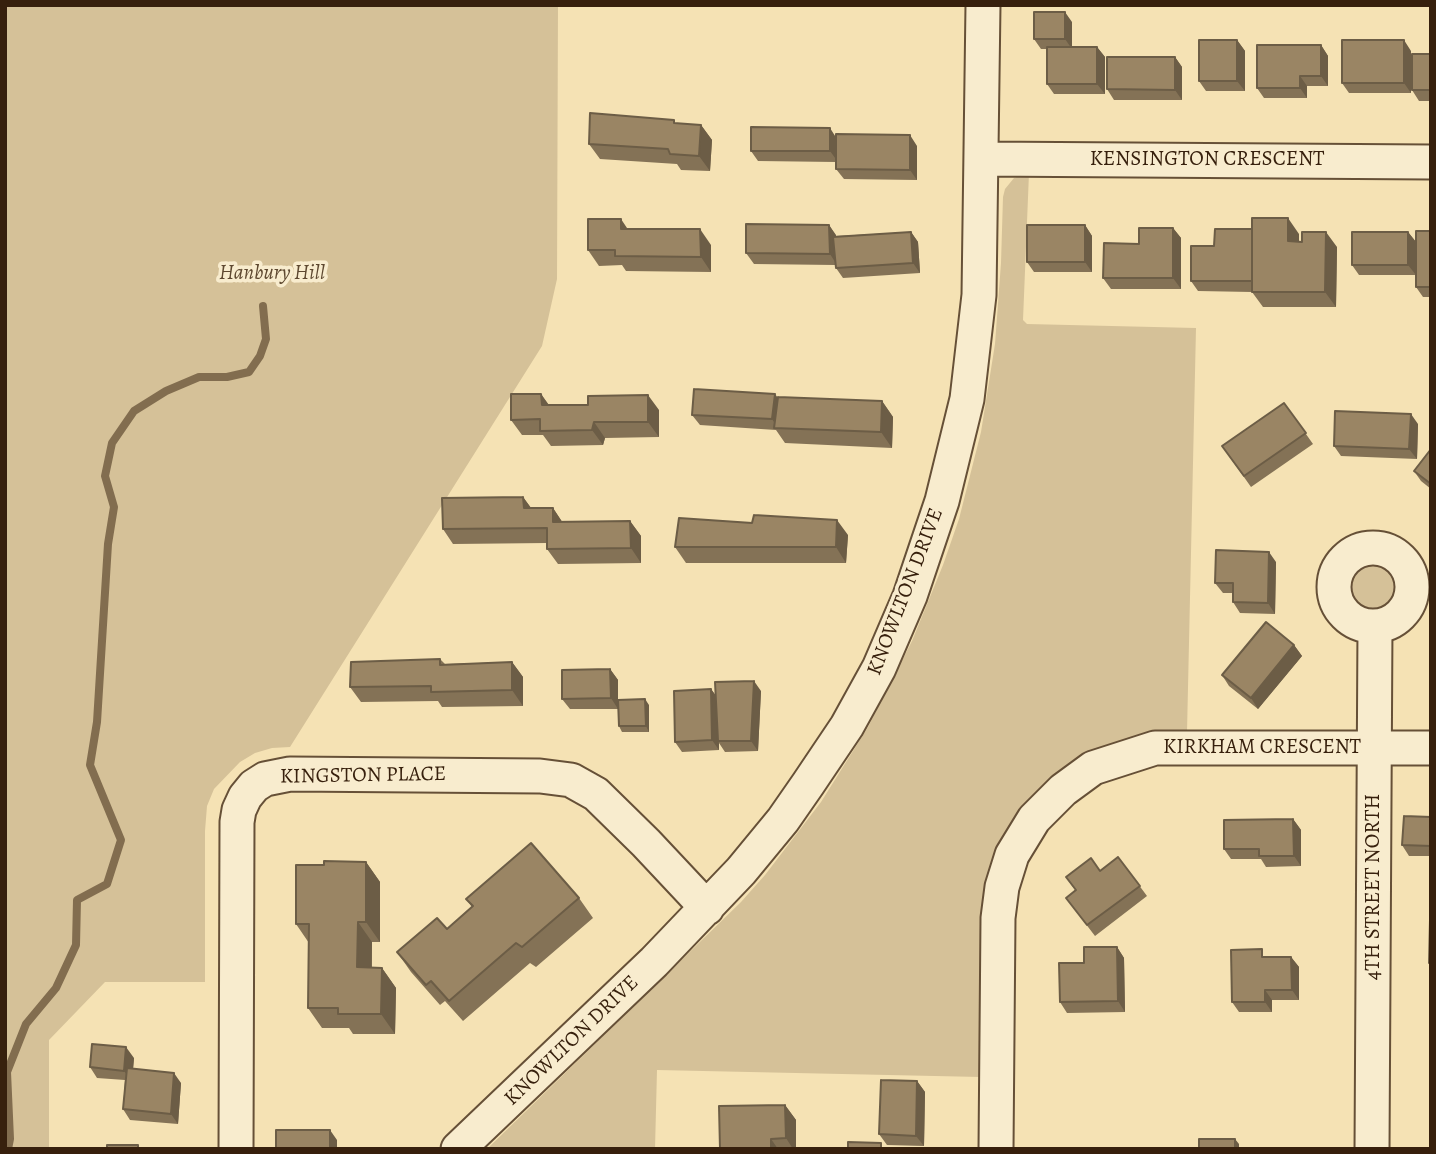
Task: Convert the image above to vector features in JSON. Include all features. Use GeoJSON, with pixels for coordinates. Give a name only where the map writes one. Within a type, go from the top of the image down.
{"type":"FeatureCollection","features":[{"type":"Feature","properties":{"kind":"street","name":"KNOWLTON DRIVE"},"geometry":{"type":"LineString","coordinates":[[458,1149],[707,908],[783,820],[847,726],[879,668],[910,596],[942,501],[967,399],[979,295],[983,159],[983,5]]}},
{"type":"Feature","properties":{"kind":"street","name":"KENSINGTON CRESCENT"},"geometry":{"type":"LineString","coordinates":[[983,159],[1431,162]]}},
{"type":"Feature","properties":{"kind":"street","name":"4TH STREET NORTH"},"geometry":{"type":"LineString","coordinates":[[1372,1149],[1375,626]]}},
{"type":"Feature","properties":{"kind":"street","name":"KIRKHAM CRESCENT"},"geometry":{"type":"LineString","coordinates":[[996,1149],[998,918],[1002,887],[1012,855],[1034,818],[1063,790],[1093,768],[1155,748],[1431,748]]}},
{"type":"Feature","properties":{"kind":"street","name":"KINGSTON PLACE"},"geometry":{"type":"LineString","coordinates":[[236,1149],[237,822],[245,797],[254,786],[265,779],[279,775],[303,774],[540,776],[571,780],[596,794],[707,908]]}},
{"type":"Feature","properties":{"kind":"green space","name":"Hanbury Hill"},"geometry":{"type":"Polygon","coordinates":[[[5,5],[558,5],[557,279],[542,346],[290,747],[255,753],[240,762],[214,789],[207,806],[205,831],[205,982],[105,982],[49,1040],[49,1149],[5,1149],[5,5]]]}},
{"type":"Feature","properties":{"kind":"green space"},"geometry":{"type":"Polygon","coordinates":[[[1029,173],[1023,320],[1027,324],[1196,328],[1187,732],[1036,797],[981,1077],[657,1070],[655,1149],[487,1149],[741,902],[821,802],[868,727],[912,641],[959,519],[981,432],[995,344],[1003,197],[1005,189],[1014,178],[1029,173]]]}},
{"type":"Feature","properties":{"kind":"green space"},"geometry":{"type":"Polygon","coordinates":[[[1374,565],[1390,572],[1397,588],[1390,604],[1374,611],[1358,604],[1351,588],[1358,572],[1374,565]]]}},
{"type":"Feature","properties":{"kind":"building"},"geometry":{"type":"Polygon","coordinates":[[[1034,12],[1065,12],[1065,39],[1034,39],[1034,12]]]}},
{"type":"Feature","properties":{"kind":"building"},"geometry":{"type":"Polygon","coordinates":[[[1199,40],[1237,40],[1237,81],[1199,81],[1199,40]]]}},
{"type":"Feature","properties":{"kind":"building"},"geometry":{"type":"Polygon","coordinates":[[[1342,40],[1404,40],[1404,83],[1342,83],[1342,40]]]}},
{"type":"Feature","properties":{"kind":"building"},"geometry":{"type":"Polygon","coordinates":[[[1257,45],[1321,45],[1321,76],[1300,76],[1300,88],[1257,88],[1257,45]]]}},
{"type":"Feature","properties":{"kind":"building"},"geometry":{"type":"Polygon","coordinates":[[[1047,47],[1097,47],[1097,84],[1047,84],[1047,47]]]}},
{"type":"Feature","properties":{"kind":"building"},"geometry":{"type":"Polygon","coordinates":[[[1412,54],[1431,54],[1431,90],[1412,90],[1412,54]]]}},
{"type":"Feature","properties":{"kind":"building"},"geometry":{"type":"Polygon","coordinates":[[[1107,57],[1175,57],[1175,90],[1107,89],[1107,57]]]}},
{"type":"Feature","properties":{"kind":"building"},"geometry":{"type":"Polygon","coordinates":[[[590,113],[701,125],[699,156],[670,154],[668,149],[589,144],[590,113]]]}},
{"type":"Feature","properties":{"kind":"building"},"geometry":{"type":"Polygon","coordinates":[[[751,127],[830,128],[830,151],[751,151],[751,127]]]}},
{"type":"Feature","properties":{"kind":"building"},"geometry":{"type":"Polygon","coordinates":[[[836,134],[910,135],[910,170],[836,169],[836,134]]]}},
{"type":"Feature","properties":{"kind":"building"},"geometry":{"type":"Polygon","coordinates":[[[1252,218],[1288,218],[1288,241],[1302,242],[1302,232],[1326,232],[1325,292],[1252,292],[1252,218]]]}},
{"type":"Feature","properties":{"kind":"building"},"geometry":{"type":"Polygon","coordinates":[[[588,219],[621,219],[621,229],[700,229],[701,257],[615,256],[615,250],[588,250],[588,219]]]}},
{"type":"Feature","properties":{"kind":"building"},"geometry":{"type":"Polygon","coordinates":[[[746,224],[829,225],[830,254],[746,253],[746,224]]]}},
{"type":"Feature","properties":{"kind":"building"},"geometry":{"type":"Polygon","coordinates":[[[1027,225],[1085,225],[1085,262],[1027,262],[1027,225]]]}},
{"type":"Feature","properties":{"kind":"building"},"geometry":{"type":"Polygon","coordinates":[[[1139,228],[1173,228],[1173,278],[1103,278],[1104,243],[1139,244],[1139,228]]]}},
{"type":"Feature","properties":{"kind":"building"},"geometry":{"type":"Polygon","coordinates":[[[1215,229],[1252,229],[1252,281],[1191,281],[1191,246],[1214,246],[1215,229]]]}},
{"type":"Feature","properties":{"kind":"building"},"geometry":{"type":"Polygon","coordinates":[[[1416,231],[1431,231],[1431,287],[1416,287],[1416,231]]]}},
{"type":"Feature","properties":{"kind":"building"},"geometry":{"type":"Polygon","coordinates":[[[911,232],[913,263],[836,268],[833,237],[911,232]]]}},
{"type":"Feature","properties":{"kind":"building"},"geometry":{"type":"Polygon","coordinates":[[[1352,232],[1408,232],[1408,265],[1352,265],[1352,232]]]}},
{"type":"Feature","properties":{"kind":"building"},"geometry":{"type":"Polygon","coordinates":[[[694,389],[775,394],[772,419],[692,415],[694,389]]]}},
{"type":"Feature","properties":{"kind":"building"},"geometry":{"type":"Polygon","coordinates":[[[511,394],[541,394],[542,405],[588,405],[588,396],[648,395],[648,422],[594,422],[592,430],[540,431],[540,419],[511,420],[511,394]]]}},
{"type":"Feature","properties":{"kind":"building"},"geometry":{"type":"Polygon","coordinates":[[[778,397],[882,401],[881,432],[774,428],[778,397]]]}},
{"type":"Feature","properties":{"kind":"building"},"geometry":{"type":"Polygon","coordinates":[[[1284,403],[1306,433],[1244,476],[1222,446],[1284,403]]]}},
{"type":"Feature","properties":{"kind":"building"},"geometry":{"type":"Polygon","coordinates":[[[1335,411],[1411,414],[1409,449],[1334,446],[1335,411]]]}},
{"type":"Feature","properties":{"kind":"building"},"geometry":{"type":"Polygon","coordinates":[[[1431,449],[1431,484],[1414,471],[1431,449]]]}},
{"type":"Feature","properties":{"kind":"building"},"geometry":{"type":"Polygon","coordinates":[[[523,497],[524,508],[553,508],[553,522],[630,521],[631,548],[547,549],[547,528],[443,529],[442,498],[523,497]]]}},
{"type":"Feature","properties":{"kind":"building"},"geometry":{"type":"Polygon","coordinates":[[[754,515],[837,520],[836,547],[675,547],[679,518],[752,523],[754,515]]]}},
{"type":"Feature","properties":{"kind":"building"},"geometry":{"type":"Polygon","coordinates":[[[1216,550],[1269,552],[1268,603],[1233,602],[1233,583],[1215,583],[1216,550]]]}},
{"type":"Feature","properties":{"kind":"building"},"geometry":{"type":"Polygon","coordinates":[[[1266,622],[1294,645],[1251,698],[1222,675],[1266,622]]]}},
{"type":"Feature","properties":{"kind":"building"},"geometry":{"type":"Polygon","coordinates":[[[440,659],[440,665],[512,662],[512,690],[431,692],[431,686],[350,687],[351,662],[440,659]]]}},
{"type":"Feature","properties":{"kind":"building"},"geometry":{"type":"Polygon","coordinates":[[[610,669],[611,698],[562,699],[562,670],[610,669]]]}},
{"type":"Feature","properties":{"kind":"building"},"geometry":{"type":"Polygon","coordinates":[[[754,681],[751,741],[718,741],[715,682],[754,681]]]}},
{"type":"Feature","properties":{"kind":"building"},"geometry":{"type":"Polygon","coordinates":[[[711,689],[712,740],[675,742],[674,691],[711,689]]]}},
{"type":"Feature","properties":{"kind":"building"},"geometry":{"type":"Polygon","coordinates":[[[645,699],[646,726],[619,726],[618,700],[645,699]]]}},
{"type":"Feature","properties":{"kind":"building"},"geometry":{"type":"Polygon","coordinates":[[[1404,816],[1431,817],[1431,846],[1402,845],[1404,816]]]}},
{"type":"Feature","properties":{"kind":"building"},"geometry":{"type":"Polygon","coordinates":[[[1293,819],[1294,856],[1259,856],[1259,849],[1224,849],[1224,820],[1293,819]]]}},
{"type":"Feature","properties":{"kind":"building"},"geometry":{"type":"Polygon","coordinates":[[[531,843],[579,898],[522,947],[516,943],[449,1001],[431,981],[426,985],[397,952],[437,918],[447,929],[473,906],[466,899],[531,843]]]}},
{"type":"Feature","properties":{"kind":"building"},"geometry":{"type":"Polygon","coordinates":[[[1118,857],[1140,886],[1087,925],[1066,898],[1076,890],[1066,877],[1091,858],[1100,871],[1118,857]]]}},
{"type":"Feature","properties":{"kind":"building"},"geometry":{"type":"Polygon","coordinates":[[[324,861],[366,862],[366,922],[358,922],[357,967],[382,968],[381,1014],[338,1014],[338,1008],[308,1008],[309,924],[296,924],[296,865],[324,865],[324,861]]]}},
{"type":"Feature","properties":{"kind":"building"},"geometry":{"type":"Polygon","coordinates":[[[1430,920],[1431,963],[1429,963],[1430,920]]]}},
{"type":"Feature","properties":{"kind":"building"},"geometry":{"type":"Polygon","coordinates":[[[1084,947],[1117,947],[1118,1001],[1060,1002],[1059,963],[1084,963],[1084,947]]]}},
{"type":"Feature","properties":{"kind":"building"},"geometry":{"type":"Polygon","coordinates":[[[1262,949],[1262,957],[1291,957],[1292,990],[1265,990],[1265,1002],[1232,1002],[1231,950],[1262,949]]]}},
{"type":"Feature","properties":{"kind":"building"},"geometry":{"type":"Polygon","coordinates":[[[92,1044],[126,1047],[124,1071],[90,1067],[92,1044]]]}},
{"type":"Feature","properties":{"kind":"building"},"geometry":{"type":"Polygon","coordinates":[[[127,1068],[174,1073],[171,1114],[123,1109],[127,1068]]]}},
{"type":"Feature","properties":{"kind":"building"},"geometry":{"type":"Polygon","coordinates":[[[881,1080],[917,1081],[916,1136],[879,1134],[881,1080]]]}},
{"type":"Feature","properties":{"kind":"building"},"geometry":{"type":"Polygon","coordinates":[[[785,1105],[786,1138],[771,1139],[771,1149],[720,1149],[719,1106],[785,1105]]]}},
{"type":"Feature","properties":{"kind":"building"},"geometry":{"type":"Polygon","coordinates":[[[276,1130],[330,1130],[330,1149],[276,1149],[276,1130]]]}},
{"type":"Feature","properties":{"kind":"building"},"geometry":{"type":"Polygon","coordinates":[[[1199,1139],[1235,1139],[1235,1149],[1199,1149],[1199,1139]]]}},
{"type":"Feature","properties":{"kind":"building"},"geometry":{"type":"Polygon","coordinates":[[[848,1142],[881,1143],[881,1149],[848,1149],[848,1142]]]}},
{"type":"Feature","properties":{"kind":"building"},"geometry":{"type":"Polygon","coordinates":[[[107,1145],[138,1145],[138,1149],[107,1149],[107,1145]]]}},
{"type":"Feature","properties":{"kind":"waterway"},"geometry":{"type":"LineString","coordinates":[[8,1149],[10,1139],[7,1072],[26,1024],[56,988],[76,945],[77,900],[107,884],[121,840],[90,765],[97,722],[108,544],[114,507],[105,476],[112,443],[134,411],[166,391],[199,377],[227,377],[249,372],[260,356],[266,339],[263,306]]}}]}
